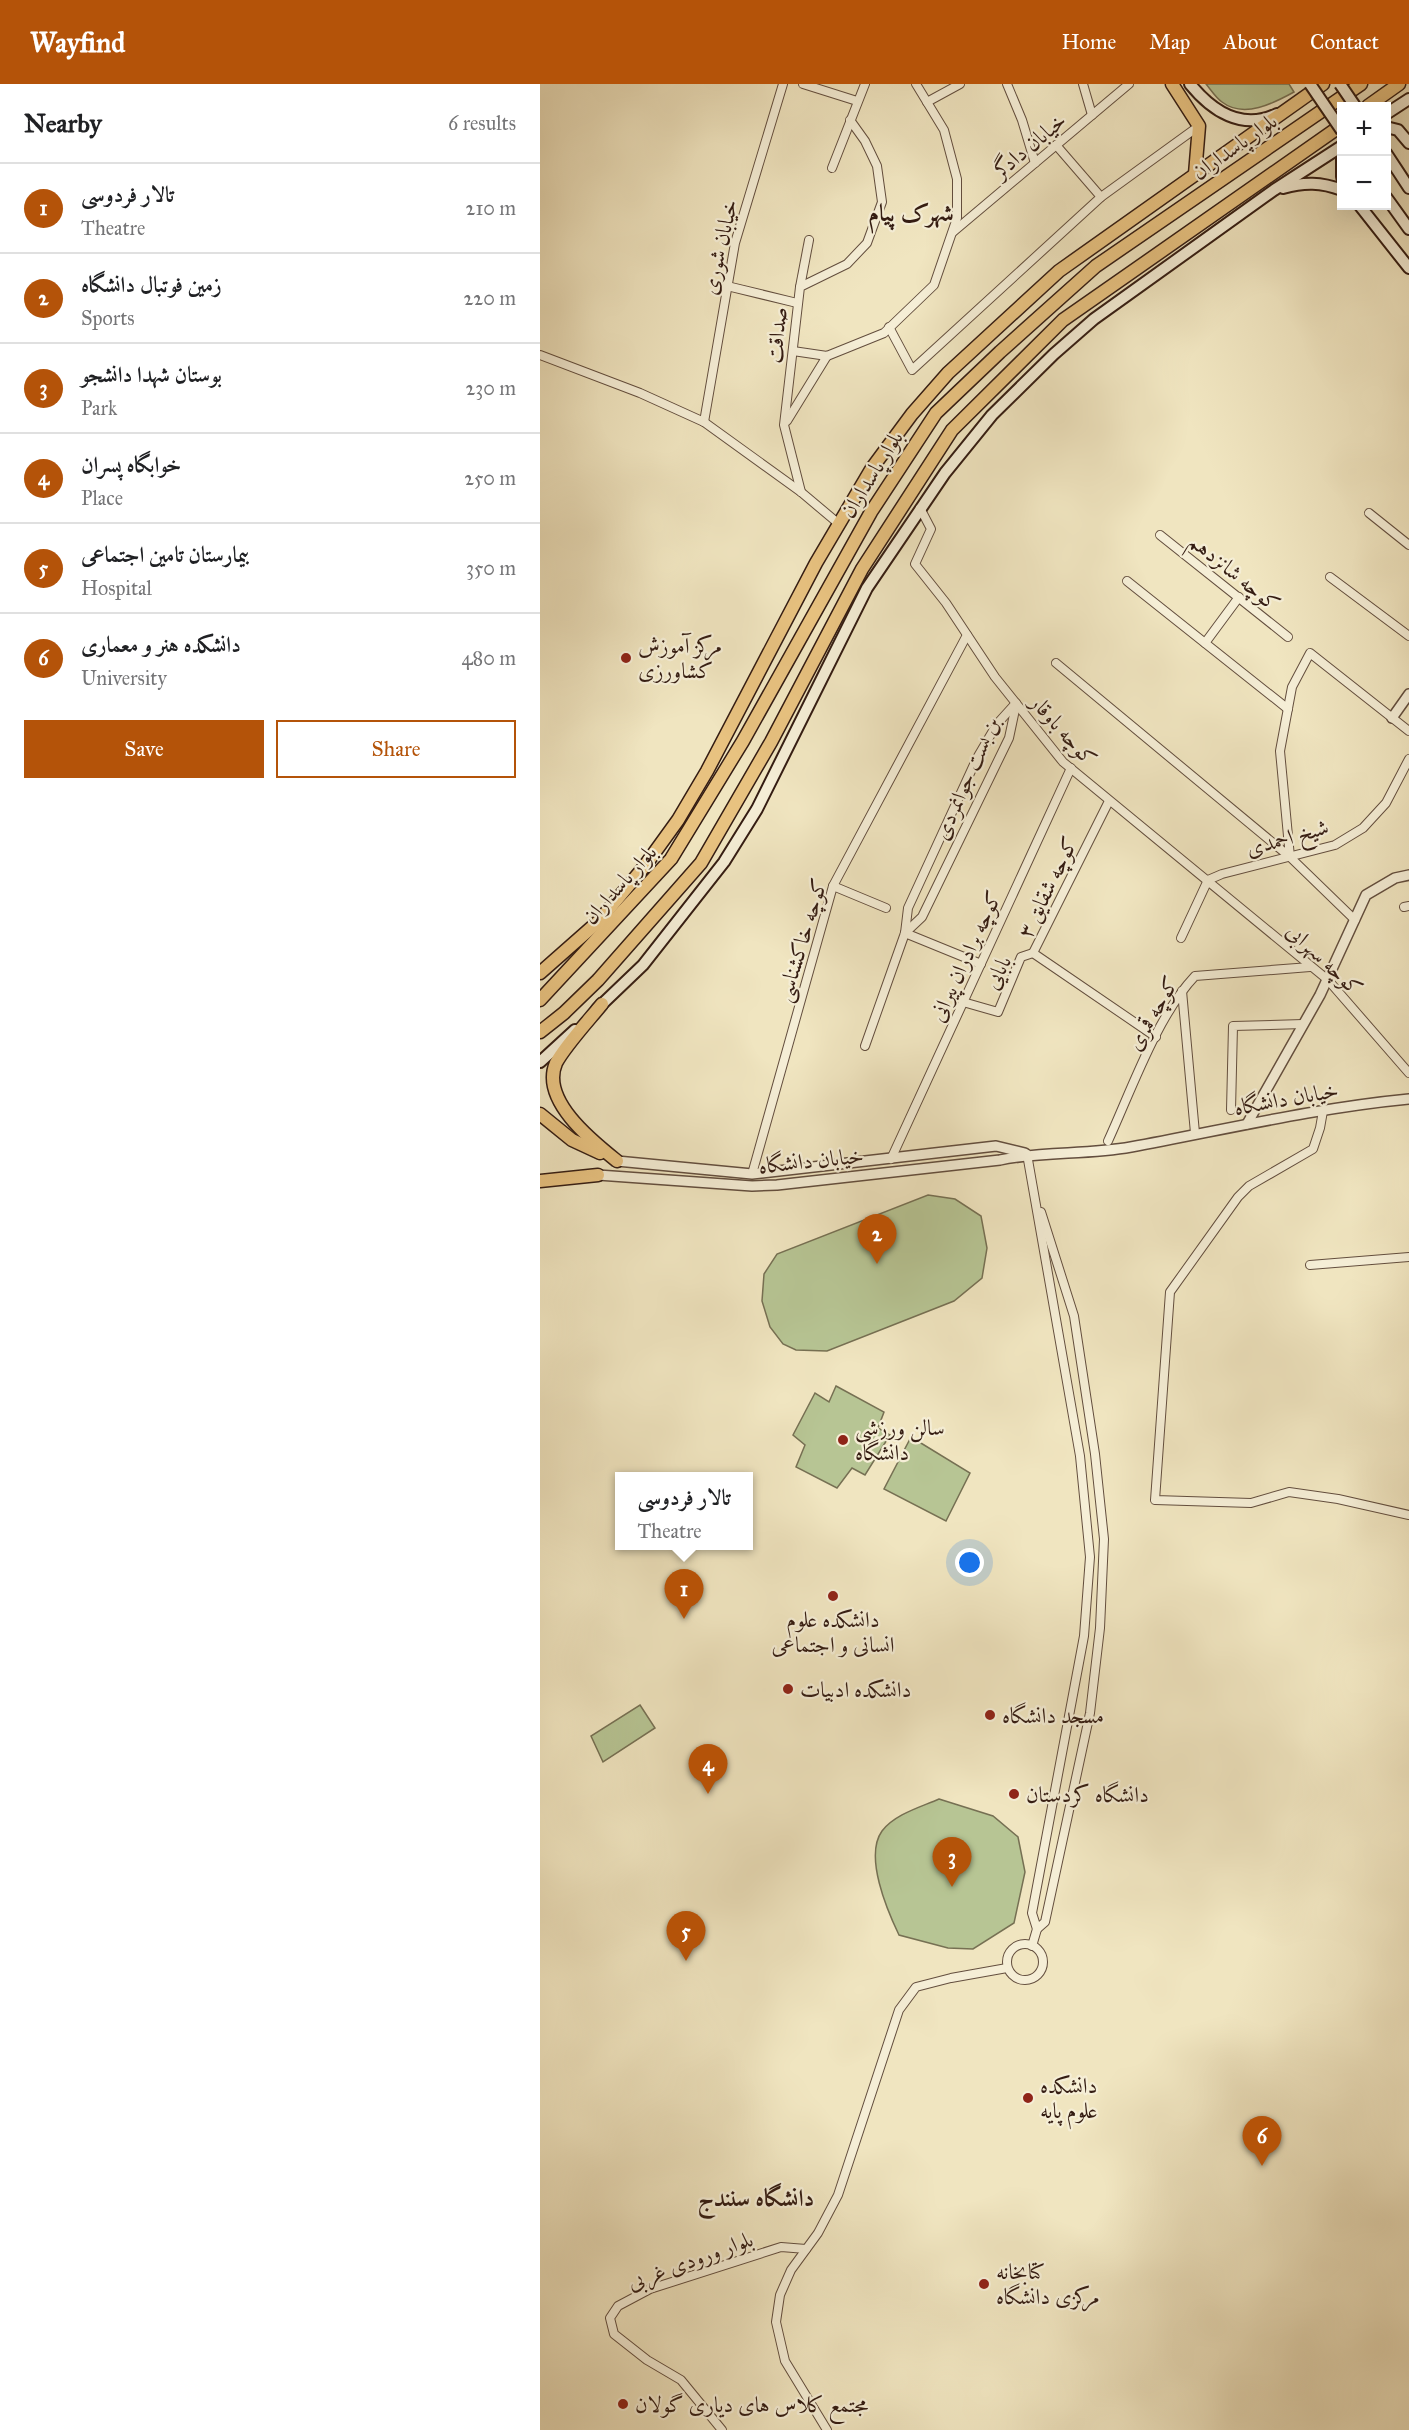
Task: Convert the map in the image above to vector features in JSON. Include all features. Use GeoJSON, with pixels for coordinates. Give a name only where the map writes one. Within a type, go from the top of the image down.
{"type":"FeatureCollection","features":[{"type":"Feature","properties":{"kind":"main road"},"geometry":{"type":"LineString","coordinates":[[1172,84],[1199,126],[1195,174]]}},
{"type":"Feature","properties":{"kind":"main road"},"geometry":{"type":"LineString","coordinates":[[1190,84],[1214,109],[1239,119],[1269,118],[1291,107]]}},
{"type":"Feature","properties":{"kind":"main road"},"geometry":{"type":"LineString","coordinates":[[1310,84],[1337,125]]}},
{"type":"Feature","properties":{"kind":"main road"},"geometry":{"type":"LineString","coordinates":[[540,973],[599,921],[644,867],[678,820],[707,771],[816,563],[872,468],[912,414],[948,373],[1059,271],[1323,84]]}},
{"type":"Feature","properties":{"kind":"main road"},"geometry":{"type":"LineString","coordinates":[[1340,84],[1352,102]]}},
{"type":"Feature","properties":{"kind":"main road","name":"بلوار پاسداران"},"geometry":{"type":"LineString","coordinates":[[540,1000],[671,859],[743,741],[871,512],[936,413],[1096,266],[1361,84]]}},
{"type":"Feature","properties":{"kind":"main road"},"geometry":{"type":"LineString","coordinates":[[1374,102],[1399,84]]}},
{"type":"Feature","properties":{"kind":"main road"},"geometry":{"type":"LineString","coordinates":[[1391,111],[1409,99]]}},
{"type":"Feature","properties":{"kind":"main road","name":"بلوار پاسداران"},"geometry":{"type":"LineString","coordinates":[[540,1032],[564,1013],[598,980],[701,864],[771,742],[862,569],[952,430],[1063,320],[1337,128]]}},
{"type":"Feature","properties":{"kind":"main road"},"geometry":{"type":"LineString","coordinates":[[1391,128],[1398,130],[1409,142]]}},
{"type":"Feature","properties":{"kind":"main road"},"geometry":{"type":"LineString","coordinates":[[540,1062],[643,965],[724,862],[757,809],[867,588],[945,473],[992,415],[1054,354],[1094,319],[1274,190],[1337,149]]}},
{"type":"Feature","properties":{"kind":"main road"},"geometry":{"type":"LineString","coordinates":[[1388,156],[1409,188]]}},
{"type":"Feature","properties":{"kind":"main road"},"geometry":{"type":"LineString","coordinates":[[1274,190],[1302,183],[1327,184],[1337,188]]}},
{"type":"Feature","properties":{"kind":"main road"},"geometry":{"type":"LineString","coordinates":[[1391,203],[1409,229]]}},
{"type":"Feature","properties":{"kind":"main road"},"geometry":{"type":"LineString","coordinates":[[1363,210],[1409,268]]}},
{"type":"Feature","properties":{"kind":"main road"},"geometry":{"type":"LineString","coordinates":[[1059,271],[1096,266]]}},
{"type":"Feature","properties":{"kind":"main road"},"geometry":{"type":"LineString","coordinates":[[909,451],[931,393]]}},
{"type":"Feature","properties":{"kind":"main road"},"geometry":{"type":"LineString","coordinates":[[560,955],[573,966]]}},
{"type":"Feature","properties":{"kind":"main road"},"geometry":{"type":"LineString","coordinates":[[602,1004],[556,1063],[550,1082],[559,1102],[579,1129],[617,1161]]}},
{"type":"Feature","properties":{"kind":"main road"},"geometry":{"type":"LineString","coordinates":[[540,1114],[572,1140],[617,1161]]}},
{"type":"Feature","properties":{"kind":"main road"},"geometry":{"type":"LineString","coordinates":[[540,1181],[598,1175]]}},
{"type":"Feature","properties":{"kind":"street","name":"خیابان شوری"},"geometry":{"type":"LineString","coordinates":[[704,422],[735,243],[783,84]]}},
{"type":"Feature","properties":{"kind":"street"},"geometry":{"type":"LineString","coordinates":[[803,84],[857,101]]}},
{"type":"Feature","properties":{"kind":"street"},"geometry":{"type":"LineString","coordinates":[[832,168],[865,84]]}},
{"type":"Feature","properties":{"kind":"street"},"geometry":{"type":"LineString","coordinates":[[793,351],[827,356],[884,333],[934,285],[957,218],[957,179],[944,130],[916,84]]}},
{"type":"Feature","properties":{"kind":"street"},"geometry":{"type":"LineString","coordinates":[[927,102],[960,84]]}},
{"type":"Feature","properties":{"kind":"street"},"geometry":{"type":"LineString","coordinates":[[1007,84],[1022,120],[1035,163]]}},
{"type":"Feature","properties":{"kind":"street"},"geometry":{"type":"LineString","coordinates":[[1083,84],[1092,115]]}},
{"type":"Feature","properties":{"kind":"street","name":"خیابان دادگر"},"geometry":{"type":"LineString","coordinates":[[952,233],[1129,84]]}},
{"type":"Feature","properties":{"kind":"street","name":"صداقت"},"geometry":{"type":"LineString","coordinates":[[801,492],[784,425],[800,287],[847,264],[867,243],[882,202],[877,166],[865,141],[850,120]]}},
{"type":"Feature","properties":{"kind":"street"},"geometry":{"type":"LineString","coordinates":[[889,327],[912,370],[1101,197],[1199,126]]}},
{"type":"Feature","properties":{"kind":"street"},"geometry":{"type":"LineString","coordinates":[[1056,146],[1101,197]]}},
{"type":"Feature","properties":{"kind":"street"},"geometry":{"type":"LineString","coordinates":[[800,287],[809,240]]}},
{"type":"Feature","properties":{"kind":"street"},"geometry":{"type":"LineString","coordinates":[[727,285],[798,303]]}},
{"type":"Feature","properties":{"kind":"street"},"geometry":{"type":"LineString","coordinates":[[540,355],[640,393],[704,422],[801,492],[839,524]]}},
{"type":"Feature","properties":{"kind":"street"},"geometry":{"type":"LineString","coordinates":[[784,425],[827,356]]}},
{"type":"Feature","properties":{"kind":"street","name":"کوچه باوقار"},"geometry":{"type":"LineString","coordinates":[[920,508],[931,529],[915,564],[946,603],[1016,703],[1071,768],[1208,880]]}},
{"type":"Feature","properties":{"kind":"street"},"geometry":{"type":"LineString","coordinates":[[1369,513],[1409,545]]}},
{"type":"Feature","properties":{"kind":"street","name":"کوچه شانزدهم"},"geometry":{"type":"LineString","coordinates":[[1160,535],[1288,637]]}},
{"type":"Feature","properties":{"kind":"street"},"geometry":{"type":"LineString","coordinates":[[1330,577],[1409,636]]}},
{"type":"Feature","properties":{"kind":"street"},"geometry":{"type":"LineString","coordinates":[[1127,581],[1288,709]]}},
{"type":"Feature","properties":{"kind":"street"},"geometry":{"type":"LineString","coordinates":[[1205,643],[1239,597]]}},
{"type":"Feature","properties":{"kind":"street","name":"کوچه خاکشناسی"},"geometry":{"type":"LineString","coordinates":[[752,1174],[833,886],[967,635]]}},
{"type":"Feature","properties":{"kind":"street"},"geometry":{"type":"LineString","coordinates":[[1290,857],[1280,751],[1293,687],[1310,653],[1409,731]]}},
{"type":"Feature","properties":{"kind":"street"},"geometry":{"type":"LineString","coordinates":[[1056,663],[1290,857],[1355,920]]}},
{"type":"Feature","properties":{"kind":"street"},"geometry":{"type":"LineString","coordinates":[[1392,718],[1409,694]]}},
{"type":"Feature","properties":{"kind":"street","name":"بن بست جوانمردی"},"geometry":{"type":"LineString","coordinates":[[865,1046],[905,933],[908,908],[977,758],[997,724],[1016,703]]}},
{"type":"Feature","properties":{"kind":"street","name":"بن بست جوانمردی"},"geometry":{"type":"LineString","coordinates":[[905,933],[922,917],[1009,738],[1016,703]]}},
{"type":"Feature","properties":{"kind":"street","name":"شیخ احمدی"},"geometry":{"type":"LineString","coordinates":[[1208,880],[1222,874],[1335,845],[1363,828],[1386,803],[1409,759]]}},
{"type":"Feature","properties":{"kind":"street","name":"کوچه برادران پیرانی"},"geometry":{"type":"LineString","coordinates":[[891,1159],[1071,768]]}},
{"type":"Feature","properties":{"kind":"street","name":"کوچه شقایق ۳"},"geometry":{"type":"LineString","coordinates":[[1109,801],[1033,953],[1156,1037]]}},
{"type":"Feature","properties":{"kind":"street"},"geometry":{"type":"LineString","coordinates":[[1247,1124],[1328,980],[1366,895],[1395,878],[1409,875]]}},
{"type":"Feature","properties":{"kind":"street"},"geometry":{"type":"LineString","coordinates":[[1181,938],[1208,880]]}},
{"type":"Feature","properties":{"kind":"street","name":"کوچه سهرابی"},"geometry":{"type":"LineString","coordinates":[[1208,880],[1328,980],[1409,1073]]}},
{"type":"Feature","properties":{"kind":"street"},"geometry":{"type":"LineString","coordinates":[[833,886],[886,908]]}},
{"type":"Feature","properties":{"kind":"street"},"geometry":{"type":"LineString","coordinates":[[905,933],[981,964]]}},
{"type":"Feature","properties":{"kind":"street","name":"بابایی"},"geometry":{"type":"LineString","coordinates":[[963,1002],[998,1012],[1021,957],[1033,953]]}},
{"type":"Feature","properties":{"kind":"street","name":"کوچه قمری"},"geometry":{"type":"LineString","coordinates":[[1108,1142],[1156,1037],[1182,989],[1195,976],[1310,967]]}},
{"type":"Feature","properties":{"kind":"street"},"geometry":{"type":"LineString","coordinates":[[1182,989],[1195,1133]]}},
{"type":"Feature","properties":{"kind":"street"},"geometry":{"type":"LineString","coordinates":[[1231,1110],[1233,1026],[1303,1024]]}},
{"type":"Feature","properties":{"kind":"street","name":"خیابان دانشگاه"},"geometry":{"type":"LineString","coordinates":[[598,1175],[752,1186],[1000,1160],[1027,1154],[1097,1152],[1323,1111],[1409,1099]]}},
{"type":"Feature","properties":{"kind":"street"},"geometry":{"type":"LineString","coordinates":[[1323,1111],[1313,1149],[1244,1191],[1170,1292],[1155,1500],[1251,1503],[1289,1492],[1338,1499],[1409,1515]]}},
{"type":"Feature","properties":{"kind":"street","name":"خیابان دانشگاه"},"geometry":{"type":"LineString","coordinates":[[617,1161],[752,1174],[996,1146],[1027,1154]]}},
{"type":"Feature","properties":{"kind":"street"},"geometry":{"type":"LineString","coordinates":[[1027,1154],[1080,1456],[1090,1557],[1084,1636],[1032,1913],[1037,1929]]}},
{"type":"Feature","properties":{"kind":"street"},"geometry":{"type":"LineString","coordinates":[[1032,1189],[1053,1246],[1074,1316],[1095,1454],[1104,1539],[1100,1628],[1090,1713],[1045,1922],[1037,1929],[1032,1946]]}},
{"type":"Feature","properties":{"kind":"street"},"geometry":{"type":"LineString","coordinates":[[1310,1265],[1409,1257]]}},
{"type":"Feature","properties":{"kind":"street"},"geometry":{"type":"LineString","coordinates":[[1080,1456],[1095,1454]]}},
{"type":"Feature","properties":{"kind":"street"},"geometry":{"type":"LineString","coordinates":[[1021,1945],[1032,1946],[1041,1954],[1042,1966],[1037,1976],[1026,1981],[1020,1980],[1010,1974],[1007,1968],[1008,1956],[1011,1951],[1021,1945]]}},
{"type":"Feature","properties":{"kind":"street"},"geometry":{"type":"LineString","coordinates":[[827,2430],[785,2361],[776,2322],[780,2295],[791,2270],[818,2234],[838,2195],[899,2010],[915,1987],[1007,1968]]}},
{"type":"Feature","properties":{"kind":"street","name":"بلوار ورودی غربی"},"geometry":{"type":"LineString","coordinates":[[722,2430],[681,2380],[647,2360],[614,2334],[610,2318],[618,2306],[650,2289],[781,2247],[806,2249]]}},
{"type":"Feature","properties":{"kind":"green space"},"geometry":{"type":"Polygon","coordinates":[[[1206,84],[1289,84],[1294,92],[1259,108],[1240,109],[1222,102],[1206,84]]]}},
{"type":"Feature","properties":{"kind":"green space"},"geometry":{"type":"Polygon","coordinates":[[[928,1195],[955,1199],[981,1216],[987,1248],[982,1278],[954,1301],[827,1351],[796,1350],[783,1344],[770,1327],[762,1301],[764,1274],[777,1254],[928,1195]]]}},
{"type":"Feature","properties":{"kind":"green space","name":"سالن ورزشی دانشگاه"},"geometry":{"type":"Polygon","coordinates":[[[836,1386],[884,1412],[878,1428],[890,1435],[865,1475],[852,1468],[837,1488],[796,1467],[805,1445],[793,1435],[815,1393],[829,1402],[836,1386]]]}},
{"type":"Feature","properties":{"kind":"green space"},"geometry":{"type":"Polygon","coordinates":[[[911,1437],[970,1473],[946,1521],[884,1489],[911,1437]]]}},
{"type":"Feature","properties":{"kind":"green space"},"geometry":{"type":"Polygon","coordinates":[[[640,1705],[655,1728],[603,1762],[591,1736],[640,1705]]]}},
{"type":"Feature","properties":{"kind":"green space"},"geometry":{"type":"Polygon","coordinates":[[[939,1799],[993,1816],[1018,1837],[1025,1872],[1014,1923],[973,1949],[948,1948],[899,1935],[879,1883],[875,1854],[882,1831],[901,1816],[939,1799]]]}},
{"type":"Feature","properties":{"kind":"place","name":"مرکز آموزش کشاورزی"},"geometry":{"type":"Point","coordinates":[626,658]}},
{"type":"Feature","properties":{"kind":"place","name":"زمین فوتبال دانشگاه"},"geometry":{"type":"Point","coordinates":[877,1264]}},
{"type":"Feature","properties":{"kind":"place","name":"سالن ورزشی دانشگاه"},"geometry":{"type":"Point","coordinates":[843,1440]}},
{"type":"Feature","properties":{"kind":"place","name":"دانشکده علوم انسانی و اجتماعی"},"geometry":{"type":"Point","coordinates":[833,1596]}},
{"type":"Feature","properties":{"kind":"place","name":"تالار فردوسی"},"geometry":{"type":"Point","coordinates":[684,1619]}},
{"type":"Feature","properties":{"kind":"place","name":"دانشکده ادبیات"},"geometry":{"type":"Point","coordinates":[788,1689]}},
{"type":"Feature","properties":{"kind":"place","name":"مسجد دانشگاه"},"geometry":{"type":"Point","coordinates":[990,1715]}},
{"type":"Feature","properties":{"kind":"place","name":"خوابگاه پسران"},"geometry":{"type":"Point","coordinates":[708,1794]}},
{"type":"Feature","properties":{"kind":"place","name":"دانشگاه کردستان"},"geometry":{"type":"Point","coordinates":[1014,1794]}},
{"type":"Feature","properties":{"kind":"place","name":"بوستان شهدا دانشجو"},"geometry":{"type":"Point","coordinates":[952,1887]}},
{"type":"Feature","properties":{"kind":"place","name":"بیمارستان تامین اجتماعی"},"geometry":{"type":"Point","coordinates":[686,1961]}},
{"type":"Feature","properties":{"kind":"place","name":"دانشکده علوم پایه"},"geometry":{"type":"Point","coordinates":[1028,2098]}},
{"type":"Feature","properties":{"kind":"place","name":"دانشکده هنر و معماری"},"geometry":{"type":"Point","coordinates":[1262,2166]}},
{"type":"Feature","properties":{"kind":"place","name":"کتابخانه مرکزی دانشگاه"},"geometry":{"type":"Point","coordinates":[984,2284]}},
{"type":"Feature","properties":{"kind":"place","name":"مجتمع کلاس های دیاری گولان"},"geometry":{"type":"Point","coordinates":[623,2404]}},
{"type":"Feature","properties":{"kind":"district","name":"شهرک پیام"},"geometry":{"type":"Point","coordinates":[911,213]}},
{"type":"Feature","properties":{"kind":"district","name":"دانشگاه سنندج"},"geometry":{"type":"Point","coordinates":[756,2198]}}]}
